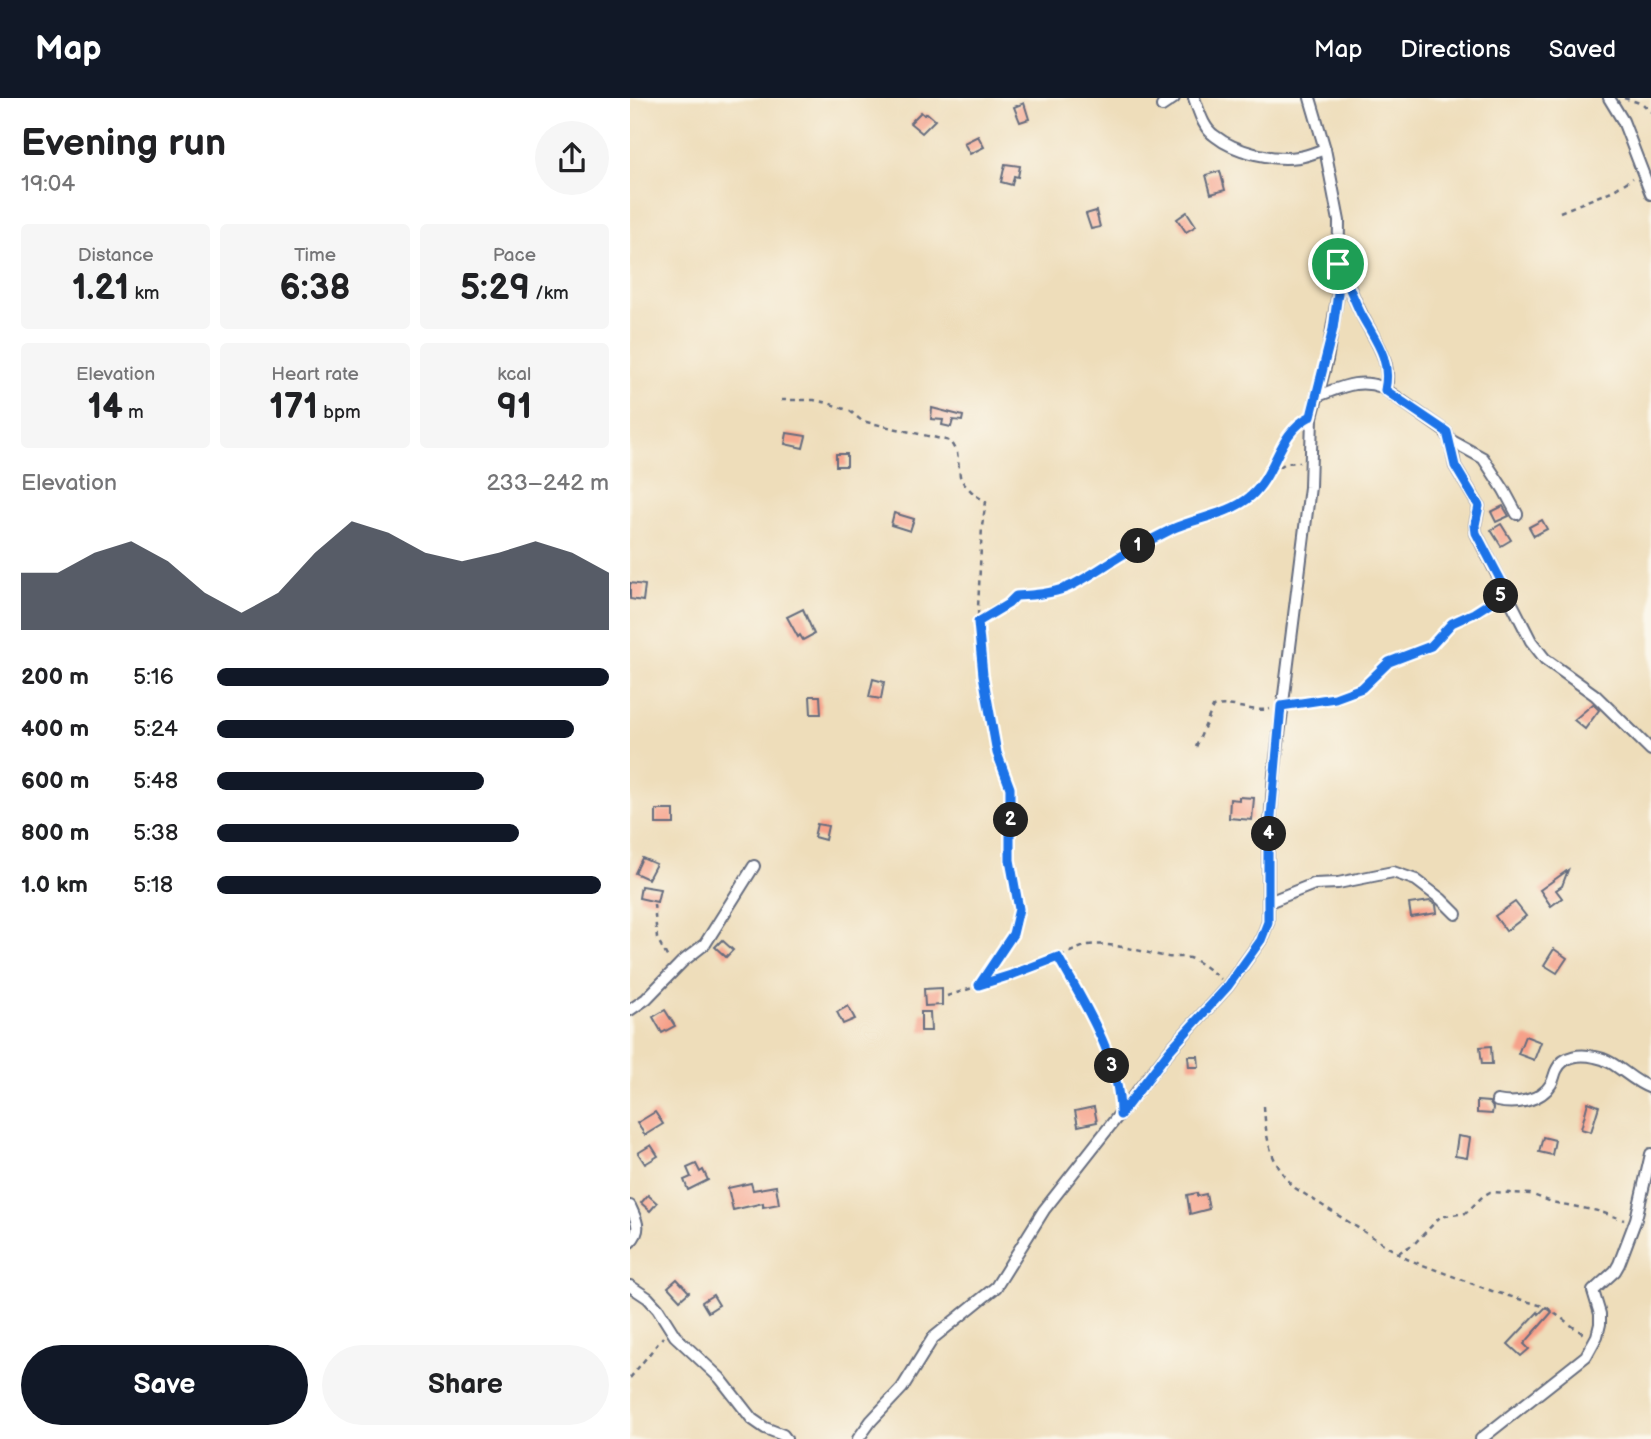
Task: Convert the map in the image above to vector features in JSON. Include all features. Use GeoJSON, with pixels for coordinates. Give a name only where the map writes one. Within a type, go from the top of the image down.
{"type":"FeatureCollection","features":[{"type":"Feature","properties":{"kind":"street"},"geometry":{"type":"LineString","coordinates":[[1162,106],[1174,98]]}},
{"type":"Feature","properties":{"kind":"street"},"geometry":{"type":"LineString","coordinates":[[1194,98],[1208,129],[1214,136],[1232,146],[1286,158],[1301,157],[1325,149]]}},
{"type":"Feature","properties":{"kind":"street"},"geometry":{"type":"LineString","coordinates":[[858,1439],[902,1388],[933,1338],[996,1287],[1044,1210],[1169,1051],[1230,983],[1261,940],[1268,922],[1268,849],[1281,706],[1293,631],[1312,467],[1311,416],[1333,329],[1338,293],[1339,221],[1325,149],[1310,98]]}},
{"type":"Feature","properties":{"kind":"street"},"geometry":{"type":"LineString","coordinates":[[1609,98],[1623,121],[1651,194]]}},
{"type":"Feature","properties":{"kind":"street"},"geometry":{"type":"LineString","coordinates":[[1338,264],[1383,351],[1387,372],[1385,390]]}},
{"type":"Feature","properties":{"kind":"street"},"geometry":{"type":"LineString","coordinates":[[1317,396],[1358,382],[1371,383],[1447,432],[1455,466],[1479,506],[1476,533],[1531,641],[1545,659],[1595,695],[1651,750]]}},
{"type":"Feature","properties":{"kind":"street"},"geometry":{"type":"LineString","coordinates":[[1450,440],[1483,458],[1517,514]]}},
{"type":"Feature","properties":{"kind":"street"},"geometry":{"type":"LineString","coordinates":[[630,1010],[710,937],[754,866]]}},
{"type":"Feature","properties":{"kind":"street"},"geometry":{"type":"LineString","coordinates":[[1269,902],[1314,884],[1338,883],[1393,872],[1416,880],[1456,914]]}},
{"type":"Feature","properties":{"kind":"street"},"geometry":{"type":"LineString","coordinates":[[1497,1101],[1517,1103],[1546,1091],[1561,1063],[1576,1056],[1605,1059],[1651,1088]]}},
{"type":"Feature","properties":{"kind":"street"},"geometry":{"type":"LineString","coordinates":[[1481,1439],[1586,1356],[1597,1336],[1600,1314],[1593,1291],[1615,1271],[1646,1184],[1651,1154]]}},
{"type":"Feature","properties":{"kind":"street"},"geometry":{"type":"LineString","coordinates":[[630,1206],[639,1227],[630,1242]]}},
{"type":"Feature","properties":{"kind":"street"},"geometry":{"type":"LineString","coordinates":[[630,1286],[648,1298],[675,1336],[720,1378],[752,1419],[786,1439]]}},
{"type":"Feature","properties":{"kind":"path"},"geometry":{"type":"LineString","coordinates":[[1624,98],[1643,104],[1651,112]]}},
{"type":"Feature","properties":{"kind":"path"},"geometry":{"type":"LineString","coordinates":[[1560,212],[1614,190],[1642,172]]}},
{"type":"Feature","properties":{"kind":"path"},"geometry":{"type":"LineString","coordinates":[[781,400],[814,400],[828,403],[850,411],[862,421],[950,441],[957,453],[960,476],[964,484],[986,504],[982,526],[978,622],[983,675],[997,753],[1010,788],[1010,860],[1019,909],[1013,934],[979,985]]}},
{"type":"Feature","properties":{"kind":"path"},"geometry":{"type":"LineString","coordinates":[[978,622],[1016,596],[1041,595],[1069,586],[1132,549],[1174,529],[1241,505],[1254,494],[1268,474],[1287,437],[1300,422],[1311,416]]}},
{"type":"Feature","properties":{"kind":"path"},"geometry":{"type":"LineString","coordinates":[[1268,474],[1294,461],[1312,467]]}},
{"type":"Feature","properties":{"kind":"path"},"geometry":{"type":"LineString","coordinates":[[1195,747],[1210,711],[1217,705],[1265,710],[1335,698],[1362,688],[1389,662],[1431,646],[1452,623],[1507,592]]}},
{"type":"Feature","properties":{"kind":"path"},"geometry":{"type":"LineString","coordinates":[[654,904],[657,937],[675,969]]}},
{"type":"Feature","properties":{"kind":"path"},"geometry":{"type":"LineString","coordinates":[[947,996],[1011,975],[1087,945],[1100,944],[1169,957],[1183,956],[1193,959],[1230,983]]}},
{"type":"Feature","properties":{"kind":"path"},"geometry":{"type":"LineString","coordinates":[[1058,957],[1105,1047],[1113,1072],[1120,1115]]}},
{"type":"Feature","properties":{"kind":"path"},"geometry":{"type":"LineString","coordinates":[[1264,1106],[1265,1133],[1271,1156],[1283,1176],[1317,1204],[1408,1259],[1460,1280],[1546,1307],[1582,1332],[1593,1344]]}},
{"type":"Feature","properties":{"kind":"path"},"geometry":{"type":"LineString","coordinates":[[1398,1253],[1414,1244],[1440,1217],[1466,1213],[1490,1192],[1530,1194],[1552,1202],[1598,1211],[1633,1224]]}},
{"type":"Feature","properties":{"kind":"path"},"geometry":{"type":"LineString","coordinates":[[630,1378],[670,1328]]}},
{"type":"Feature","properties":{"kind":"building"},"geometry":{"type":"Polygon","coordinates":[[[1024,103],[1029,119],[1020,122],[1014,107],[1024,103]]]}},
{"type":"Feature","properties":{"kind":"building"},"geometry":{"type":"Polygon","coordinates":[[[921,112],[924,115],[927,113],[935,120],[922,133],[910,123],[921,112]]]}},
{"type":"Feature","properties":{"kind":"building"},"geometry":{"type":"Polygon","coordinates":[[[978,136],[984,147],[970,154],[964,143],[978,136]]]}},
{"type":"Feature","properties":{"kind":"building"},"geometry":{"type":"Polygon","coordinates":[[[1005,164],[1020,166],[1018,177],[1014,176],[1012,185],[1001,182],[1005,164]]]}},
{"type":"Feature","properties":{"kind":"building"},"geometry":{"type":"Polygon","coordinates":[[[1220,171],[1225,190],[1211,194],[1206,175],[1220,171]]]}},
{"type":"Feature","properties":{"kind":"building"},"geometry":{"type":"Polygon","coordinates":[[[1096,211],[1100,227],[1091,229],[1086,214],[1096,211]]]}},
{"type":"Feature","properties":{"kind":"building"},"geometry":{"type":"Polygon","coordinates":[[[1187,212],[1196,226],[1186,232],[1177,219],[1187,212]]]}},
{"type":"Feature","properties":{"kind":"building"},"geometry":{"type":"Polygon","coordinates":[[[932,408],[963,416],[962,421],[953,420],[951,427],[942,425],[943,420],[931,419],[932,408]]]}},
{"type":"Feature","properties":{"kind":"building"},"geometry":{"type":"Polygon","coordinates":[[[787,433],[806,436],[803,448],[785,444],[787,433]]]}},
{"type":"Feature","properties":{"kind":"building"},"geometry":{"type":"Polygon","coordinates":[[[836,454],[847,454],[847,466],[836,466],[836,454]]]}},
{"type":"Feature","properties":{"kind":"building"},"geometry":{"type":"Polygon","coordinates":[[[1503,506],[1509,516],[1496,522],[1491,512],[1503,506]]]}},
{"type":"Feature","properties":{"kind":"building"},"geometry":{"type":"Polygon","coordinates":[[[894,513],[914,519],[910,531],[891,525],[894,513]]]}},
{"type":"Feature","properties":{"kind":"building"},"geometry":{"type":"Polygon","coordinates":[[[1542,520],[1547,529],[1534,536],[1529,527],[1542,520]]]}},
{"type":"Feature","properties":{"kind":"building"},"geometry":{"type":"Polygon","coordinates":[[[1501,524],[1511,540],[1501,546],[1491,530],[1501,524]]]}},
{"type":"Feature","properties":{"kind":"building"},"geometry":{"type":"Polygon","coordinates":[[[630,583],[645,585],[643,601],[630,599],[630,583]]]}},
{"type":"Feature","properties":{"kind":"building"},"geometry":{"type":"Polygon","coordinates":[[[803,609],[814,634],[803,640],[800,635],[798,637],[787,617],[803,609]]]}},
{"type":"Feature","properties":{"kind":"building"},"geometry":{"type":"Polygon","coordinates":[[[873,679],[884,682],[881,699],[869,697],[873,679]]]}},
{"type":"Feature","properties":{"kind":"building"},"geometry":{"type":"Polygon","coordinates":[[[810,696],[820,696],[821,714],[811,714],[810,696]]]}},
{"type":"Feature","properties":{"kind":"building"},"geometry":{"type":"Polygon","coordinates":[[[1593,704],[1599,710],[1585,729],[1574,720],[1593,704]]]}},
{"type":"Feature","properties":{"kind":"building"},"geometry":{"type":"Polygon","coordinates":[[[1239,797],[1254,798],[1252,820],[1229,818],[1230,799],[1239,800],[1239,797]]]}},
{"type":"Feature","properties":{"kind":"building"},"geometry":{"type":"Polygon","coordinates":[[[656,810],[674,810],[674,824],[656,824],[656,810]]]}},
{"type":"Feature","properties":{"kind":"building"},"geometry":{"type":"Polygon","coordinates":[[[817,824],[828,826],[825,840],[814,837],[817,824]]]}},
{"type":"Feature","properties":{"kind":"building"},"geometry":{"type":"Polygon","coordinates":[[[642,858],[656,864],[648,879],[635,873],[642,858]]]}},
{"type":"Feature","properties":{"kind":"building"},"geometry":{"type":"Polygon","coordinates":[[[1568,870],[1562,886],[1556,890],[1562,898],[1551,906],[1540,890],[1568,870]]]}},
{"type":"Feature","properties":{"kind":"building"},"geometry":{"type":"Polygon","coordinates":[[[641,886],[660,889],[657,902],[639,898],[641,886]]]}},
{"type":"Feature","properties":{"kind":"building"},"geometry":{"type":"Polygon","coordinates":[[[1430,901],[1436,905],[1437,913],[1411,917],[1409,904],[1430,901]]]}},
{"type":"Feature","properties":{"kind":"building"},"geometry":{"type":"Polygon","coordinates":[[[1515,902],[1526,916],[1506,931],[1495,916],[1515,902]]]}},
{"type":"Feature","properties":{"kind":"building"},"geometry":{"type":"Polygon","coordinates":[[[722,940],[733,950],[726,957],[715,947],[722,940]]]}},
{"type":"Feature","properties":{"kind":"building"},"geometry":{"type":"Polygon","coordinates":[[[1554,949],[1567,958],[1557,973],[1544,965],[1554,949]]]}},
{"type":"Feature","properties":{"kind":"building"},"geometry":{"type":"Polygon","coordinates":[[[942,988],[942,1005],[925,1006],[924,989],[942,988]]]}},
{"type":"Feature","properties":{"kind":"building"},"geometry":{"type":"Polygon","coordinates":[[[848,1006],[855,1019],[843,1024],[837,1012],[848,1006]]]}},
{"type":"Feature","properties":{"kind":"building"},"geometry":{"type":"Polygon","coordinates":[[[665,1010],[675,1026],[662,1033],[653,1017],[665,1010]]]}},
{"type":"Feature","properties":{"kind":"building"},"geometry":{"type":"Polygon","coordinates":[[[921,1012],[930,1012],[931,1031],[921,1031],[921,1012]]]}},
{"type":"Feature","properties":{"kind":"building"},"geometry":{"type":"Polygon","coordinates":[[[1525,1036],[1541,1042],[1534,1060],[1518,1054],[1525,1036]]]}},
{"type":"Feature","properties":{"kind":"building"},"geometry":{"type":"Polygon","coordinates":[[[1491,1046],[1492,1064],[1482,1064],[1480,1047],[1491,1046]]]}},
{"type":"Feature","properties":{"kind":"building"},"geometry":{"type":"Polygon","coordinates":[[[1188,1056],[1198,1056],[1199,1067],[1189,1067],[1188,1056]]]}},
{"type":"Feature","properties":{"kind":"building"},"geometry":{"type":"Polygon","coordinates":[[[1477,1101],[1489,1102],[1493,1108],[1492,1114],[1477,1113],[1477,1101]]]}},
{"type":"Feature","properties":{"kind":"building"},"geometry":{"type":"Polygon","coordinates":[[[1588,1102],[1599,1106],[1591,1132],[1581,1129],[1588,1102]]]}},
{"type":"Feature","properties":{"kind":"building"},"geometry":{"type":"Polygon","coordinates":[[[1094,1107],[1097,1122],[1078,1126],[1075,1111],[1094,1107]]]}},
{"type":"Feature","properties":{"kind":"building"},"geometry":{"type":"Polygon","coordinates":[[[655,1112],[663,1124],[645,1135],[637,1123],[655,1112]]]}},
{"type":"Feature","properties":{"kind":"building"},"geometry":{"type":"Polygon","coordinates":[[[1458,1136],[1470,1138],[1467,1158],[1455,1156],[1458,1136]]]}},
{"type":"Feature","properties":{"kind":"building"},"geometry":{"type":"Polygon","coordinates":[[[1543,1137],[1555,1140],[1552,1155],[1539,1152],[1543,1137]]]}},
{"type":"Feature","properties":{"kind":"building"},"geometry":{"type":"Polygon","coordinates":[[[651,1145],[658,1156],[645,1164],[638,1153],[651,1145]]]}},
{"type":"Feature","properties":{"kind":"building"},"geometry":{"type":"Polygon","coordinates":[[[696,1164],[708,1180],[688,1190],[684,1180],[691,1177],[687,1168],[696,1164]]]}},
{"type":"Feature","properties":{"kind":"building"},"geometry":{"type":"Polygon","coordinates":[[[751,1183],[753,1190],[776,1186],[779,1204],[763,1207],[763,1203],[733,1210],[728,1188],[751,1183]]]}},
{"type":"Feature","properties":{"kind":"building"},"geometry":{"type":"Polygon","coordinates":[[[1197,1193],[1197,1196],[1206,1194],[1209,1209],[1190,1214],[1187,1195],[1197,1193]]]}},
{"type":"Feature","properties":{"kind":"building"},"geometry":{"type":"Polygon","coordinates":[[[648,1195],[657,1203],[650,1211],[641,1203],[648,1195]]]}},
{"type":"Feature","properties":{"kind":"building"},"geometry":{"type":"Polygon","coordinates":[[[677,1279],[689,1292],[680,1300],[668,1287],[677,1279]]]}},
{"type":"Feature","properties":{"kind":"building"},"geometry":{"type":"Polygon","coordinates":[[[713,1295],[719,1305],[708,1312],[702,1302],[713,1295]]]}},
{"type":"Feature","properties":{"kind":"building"},"geometry":{"type":"Polygon","coordinates":[[[1546,1307],[1552,1312],[1524,1344],[1529,1349],[1521,1356],[1508,1344],[1546,1307]]]}},
{"type":"Feature","properties":{"kind":"route"},"geometry":{"type":"LineString","coordinates":[[1338,264],[1383,351],[1387,372],[1385,390],[1447,432],[1455,466],[1479,506],[1476,533],[1507,592],[1474,613],[1459,618],[1431,646],[1389,662],[1362,688],[1345,696],[1281,706],[1268,849],[1268,922],[1261,940],[1228,986],[1169,1051],[1120,1115],[1112,1065],[1105,1047],[1058,957],[979,985],[1013,934],[1019,909],[1010,860],[1010,788],[997,753],[983,675],[978,622],[1016,596],[1041,595],[1069,586],[1132,549],[1174,529],[1241,505],[1254,494],[1265,480],[1291,431],[1311,416],[1333,329],[1338,293],[1338,264]]}}]}
